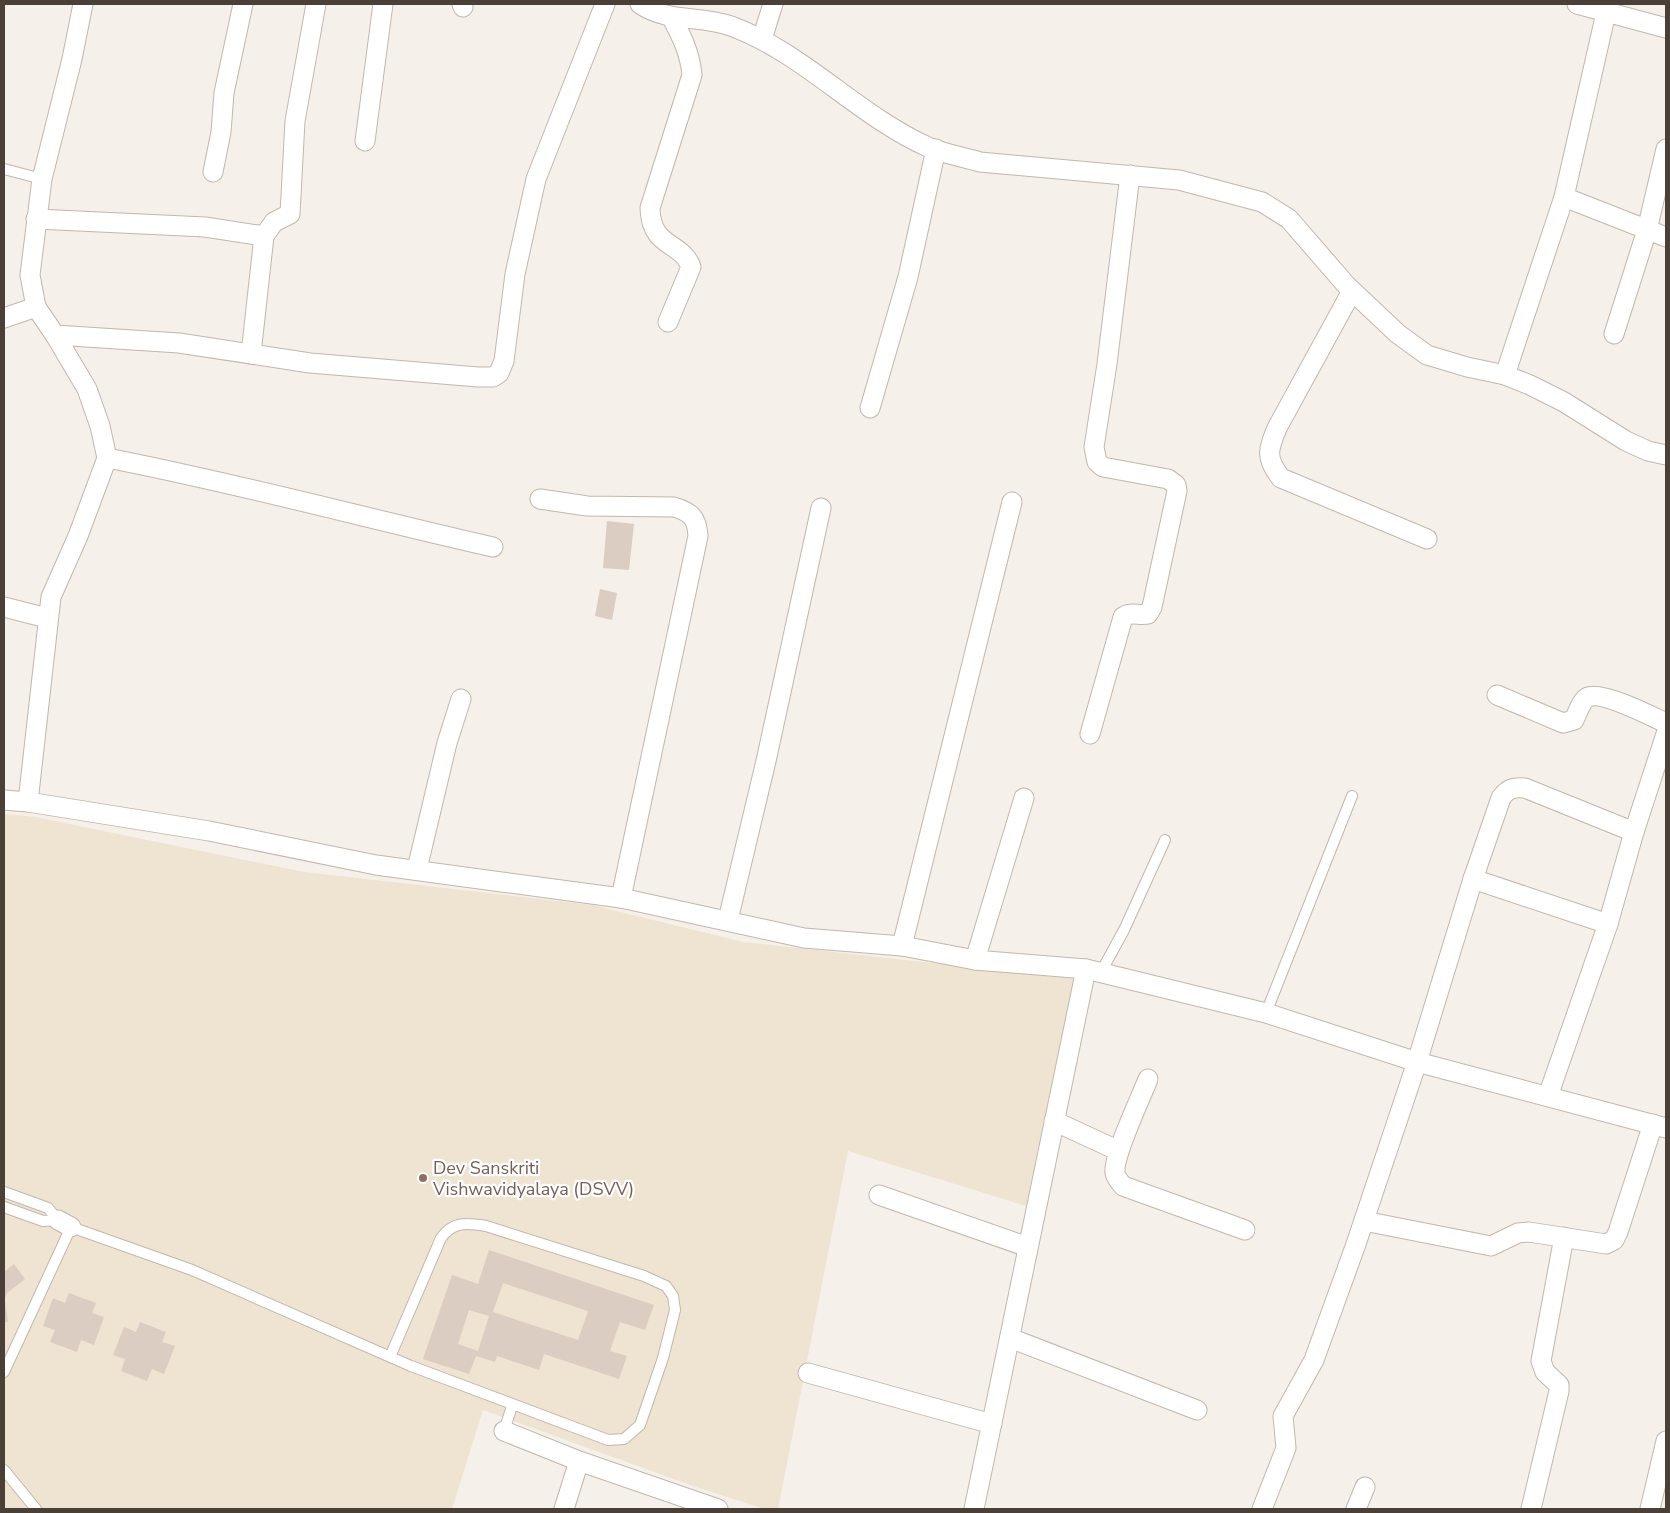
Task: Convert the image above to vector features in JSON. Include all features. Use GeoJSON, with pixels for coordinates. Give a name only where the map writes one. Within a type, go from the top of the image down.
{"type":"FeatureCollection","features":[{"type":"Feature","properties":{"kind":"street"},"geometry":{"type":"LineString","coordinates":[[28,802],[47,618],[51,597],[78,536],[107,458],[100,426],[87,389],[36,307],[30,275],[42,179],[72,59],[83,4]]}},
{"type":"Feature","properties":{"kind":"street"},"geometry":{"type":"LineString","coordinates":[[213,172],[221,132],[224,93],[243,4]]}},
{"type":"Feature","properties":{"kind":"street"},"geometry":{"type":"LineString","coordinates":[[251,354],[264,236],[274,222],[290,214],[295,121],[316,4]]}},
{"type":"Feature","properties":{"kind":"street"},"geometry":{"type":"LineString","coordinates":[[365,142],[383,4]]}},
{"type":"Feature","properties":{"kind":"street"},"geometry":{"type":"LineString","coordinates":[[55,335],[171,342],[310,363],[458,375],[493,377],[499,374],[504,360],[515,274],[536,180],[605,4]]}},
{"type":"Feature","properties":{"kind":"street"},"geometry":{"type":"LineString","coordinates":[[640,4],[657,14],[672,18],[703,19],[729,25],[762,39],[879,119],[936,149],[980,162],[1179,180],[1262,202],[1289,220],[1352,291],[1398,334],[1427,355],[1467,367],[1505,374],[1564,402],[1626,442],[1648,452],[1666,455]]}},
{"type":"Feature","properties":{"kind":"street"},"geometry":{"type":"LineString","coordinates":[[762,39],[773,4]]}},
{"type":"Feature","properties":{"kind":"street"},"geometry":{"type":"LineString","coordinates":[[1577,4],[1607,7],[1666,28]]}},
{"type":"Feature","properties":{"kind":"street"},"geometry":{"type":"LineString","coordinates":[[1505,374],[1564,197],[1607,7]]}},
{"type":"Feature","properties":{"kind":"street"},"geometry":{"type":"LineString","coordinates":[[668,322],[691,267],[685,258],[660,238],[651,219],[650,208],[692,75],[686,45],[672,18]]}},
{"type":"Feature","properties":{"kind":"street"},"geometry":{"type":"LineString","coordinates":[[870,408],[908,277],[936,149]]}},
{"type":"Feature","properties":{"kind":"street"},"geometry":{"type":"LineString","coordinates":[[1614,334],[1647,230],[1666,149]]}},
{"type":"Feature","properties":{"kind":"street"},"geometry":{"type":"LineString","coordinates":[[1090,734],[1123,617],[1131,614],[1142,616],[1150,611],[1177,491],[1176,485],[1172,481],[1103,467],[1095,456],[1094,448],[1107,364],[1130,175]]}},
{"type":"Feature","properties":{"kind":"street"},"geometry":{"type":"LineString","coordinates":[[1564,197],[1666,238]]}},
{"type":"Feature","properties":{"kind":"street"},"geometry":{"type":"LineString","coordinates":[[36,219],[205,227],[264,236]]}},
{"type":"Feature","properties":{"kind":"street"},"geometry":{"type":"LineString","coordinates":[[1352,291],[1277,428],[1269,448],[1272,468],[1281,478],[1427,539]]}},
{"type":"Feature","properties":{"kind":"street"},"geometry":{"type":"LineString","coordinates":[[4,318],[36,307]]}},
{"type":"Feature","properties":{"kind":"street"},"geometry":{"type":"LineString","coordinates":[[107,458],[196,476],[328,510],[493,548]]}},
{"type":"Feature","properties":{"kind":"street"},"geometry":{"type":"LineString","coordinates":[[540,499],[587,506],[674,507],[686,510],[694,516],[698,524],[698,536],[621,898]]}},
{"type":"Feature","properties":{"kind":"street"},"geometry":{"type":"LineString","coordinates":[[902,946],[1012,502]]}},
{"type":"Feature","properties":{"kind":"street"},"geometry":{"type":"LineString","coordinates":[[728,920],[766,761],[821,508]]}},
{"type":"Feature","properties":{"kind":"street"},"geometry":{"type":"LineString","coordinates":[[4,607],[47,618]]}},
{"type":"Feature","properties":{"kind":"street"},"geometry":{"type":"LineString","coordinates":[[1497,695],[1563,723],[1574,720],[1585,698],[1601,696],[1666,723]]}},
{"type":"Feature","properties":{"kind":"street"},"geometry":{"type":"LineString","coordinates":[[417,870],[447,743],[461,699]]}},
{"type":"Feature","properties":{"kind":"street"},"geometry":{"type":"LineString","coordinates":[[1548,1096],[1608,924],[1634,832],[1666,734]]}},
{"type":"Feature","properties":{"kind":"street"},"geometry":{"type":"LineString","coordinates":[[1262,1509],[1286,1448],[1283,1416],[1314,1360],[1364,1221],[1417,1062],[1473,879],[1501,798],[1507,790],[1515,787],[1525,788],[1634,832]]}},
{"type":"Feature","properties":{"kind":"street"},"geometry":{"type":"LineString","coordinates":[[975,960],[1024,798]]}},
{"type":"Feature","properties":{"kind":"street"},"geometry":{"type":"LineString","coordinates":[[4,800],[28,802],[209,831],[376,865],[621,898],[804,938],[902,946],[975,960],[1094,971],[1266,1012],[1417,1062],[1660,1126],[1614,1240],[1606,1244],[1529,1232],[1518,1233],[1491,1246],[1364,1221]]}},
{"type":"Feature","properties":{"kind":"street"},"geometry":{"type":"LineString","coordinates":[[1473,879],[1608,924]]}},
{"type":"Feature","properties":{"kind":"street"},"geometry":{"type":"LineString","coordinates":[[974,1509],[1054,1121],[1094,971]]}},
{"type":"Feature","properties":{"kind":"street"},"geometry":{"type":"LineString","coordinates":[[1148,1079],[1119,1152],[1115,1171],[1123,1186],[1245,1230]]}},
{"type":"Feature","properties":{"kind":"street"},"geometry":{"type":"LineString","coordinates":[[1054,1121],[1119,1152]]}},
{"type":"Feature","properties":{"kind":"street"},"geometry":{"type":"LineString","coordinates":[[879,1195],[1028,1247]]}},
{"type":"Feature","properties":{"kind":"street"},"geometry":{"type":"LineString","coordinates":[[1531,1509],[1560,1391],[1559,1385],[1545,1372],[1541,1361],[1564,1237]]}},
{"type":"Feature","properties":{"kind":"street"},"geometry":{"type":"LineString","coordinates":[[1010,1338],[1197,1410]]}},
{"type":"Feature","properties":{"kind":"street"},"geometry":{"type":"LineString","coordinates":[[808,1373],[992,1424]]}},
{"type":"Feature","properties":{"kind":"street"},"geometry":{"type":"LineString","coordinates":[[504,1431],[676,1502],[718,1509]]}},
{"type":"Feature","properties":{"kind":"street"},"geometry":{"type":"LineString","coordinates":[[1650,1509],[1666,1441]]}},
{"type":"Feature","properties":{"kind":"street"},"geometry":{"type":"LineString","coordinates":[[564,1509],[579,1461]]}},
{"type":"Feature","properties":{"kind":"street"},"geometry":{"type":"LineString","coordinates":[[1356,1509],[1365,1487]]}},
{"type":"Feature","properties":{"kind":"lane"},"geometry":{"type":"LineString","coordinates":[[4,169],[42,179]]}},
{"type":"Feature","properties":{"kind":"lane"},"geometry":{"type":"LineString","coordinates":[[1266,1012],[1352,796]]}},
{"type":"Feature","properties":{"kind":"lane"},"geometry":{"type":"LineString","coordinates":[[1094,971],[1124,930],[1165,840]]}},
{"type":"Feature","properties":{"kind":"lane"},"geometry":{"type":"LineString","coordinates":[[4,1192],[48,1208],[64,1224]]}},
{"type":"Feature","properties":{"kind":"lane"},"geometry":{"type":"LineString","coordinates":[[4,1207],[43,1221],[64,1224],[192,1270],[390,1357],[512,1406],[608,1440],[624,1439],[640,1425],[664,1358],[675,1310],[674,1296],[666,1286],[644,1276],[486,1226],[465,1223],[455,1225],[447,1230],[441,1238],[390,1357]]}},
{"type":"Feature","properties":{"kind":"lane"},"geometry":{"type":"LineString","coordinates":[[4,1372],[64,1224]]}},
{"type":"Feature","properties":{"kind":"lane"},"geometry":{"type":"LineString","coordinates":[[504,1431],[512,1406]]}},
{"type":"Feature","properties":{"kind":"lane"},"geometry":{"type":"LineString","coordinates":[[4,1470],[36,1509]]}},
{"type":"Feature","properties":{"kind":"shaded area","name":"Dev Sanskriti Vishwavidyalaya (DSVV)"},"geometry":{"type":"Polygon","coordinates":[[[4,814],[35,817],[304,872],[592,905],[743,942],[1074,979],[1026,1206],[848,1151],[778,1509],[765,1509],[693,1486],[483,1410],[452,1509],[4,1509],[4,814]]]}},
{"type":"Feature","properties":{"kind":"building"},"geometry":{"type":"Polygon","coordinates":[[[607,521],[634,524],[629,570],[603,568],[607,521]]]}},
{"type":"Feature","properties":{"kind":"building"},"geometry":{"type":"Polygon","coordinates":[[[600,589],[617,593],[612,620],[595,616],[600,589]]]}},
{"type":"Feature","properties":{"kind":"building"},"geometry":{"type":"Polygon","coordinates":[[[489,1250],[654,1305],[645,1330],[620,1322],[610,1351],[627,1356],[619,1379],[544,1354],[539,1370],[497,1356],[495,1362],[476,1356],[469,1374],[423,1359],[452,1275],[478,1284],[489,1250]],[[503,1283],[493,1312],[578,1340],[588,1311],[503,1283]],[[469,1310],[458,1344],[478,1351],[489,1316],[469,1310]]]}},
{"type":"Feature","properties":{"kind":"building"},"geometry":{"type":"Polygon","coordinates":[[[14,1264],[25,1279],[7,1293],[4,1301],[4,1272],[14,1264]]]}},
{"type":"Feature","properties":{"kind":"building"},"geometry":{"type":"Polygon","coordinates":[[[69,1293],[96,1303],[92,1313],[104,1317],[94,1345],[81,1340],[77,1352],[50,1342],[55,1330],[43,1326],[53,1298],[65,1303],[69,1293]]]}},
{"type":"Feature","properties":{"kind":"building"},"geometry":{"type":"Polygon","coordinates":[[[5,1301],[8,1322],[4,1322],[5,1301]]]}},
{"type":"Feature","properties":{"kind":"building"},"geometry":{"type":"Polygon","coordinates":[[[140,1322],[166,1332],[162,1342],[175,1346],[164,1374],[152,1369],[147,1381],[121,1371],[125,1359],[113,1355],[124,1327],[136,1332],[140,1322]]]}},
{"type":"Feature","properties":{"kind":"place","name":"Dev Sanskriti Vishwavidyalaya (DSVV)"},"geometry":{"type":"Point","coordinates":[423,1178]}}]}
